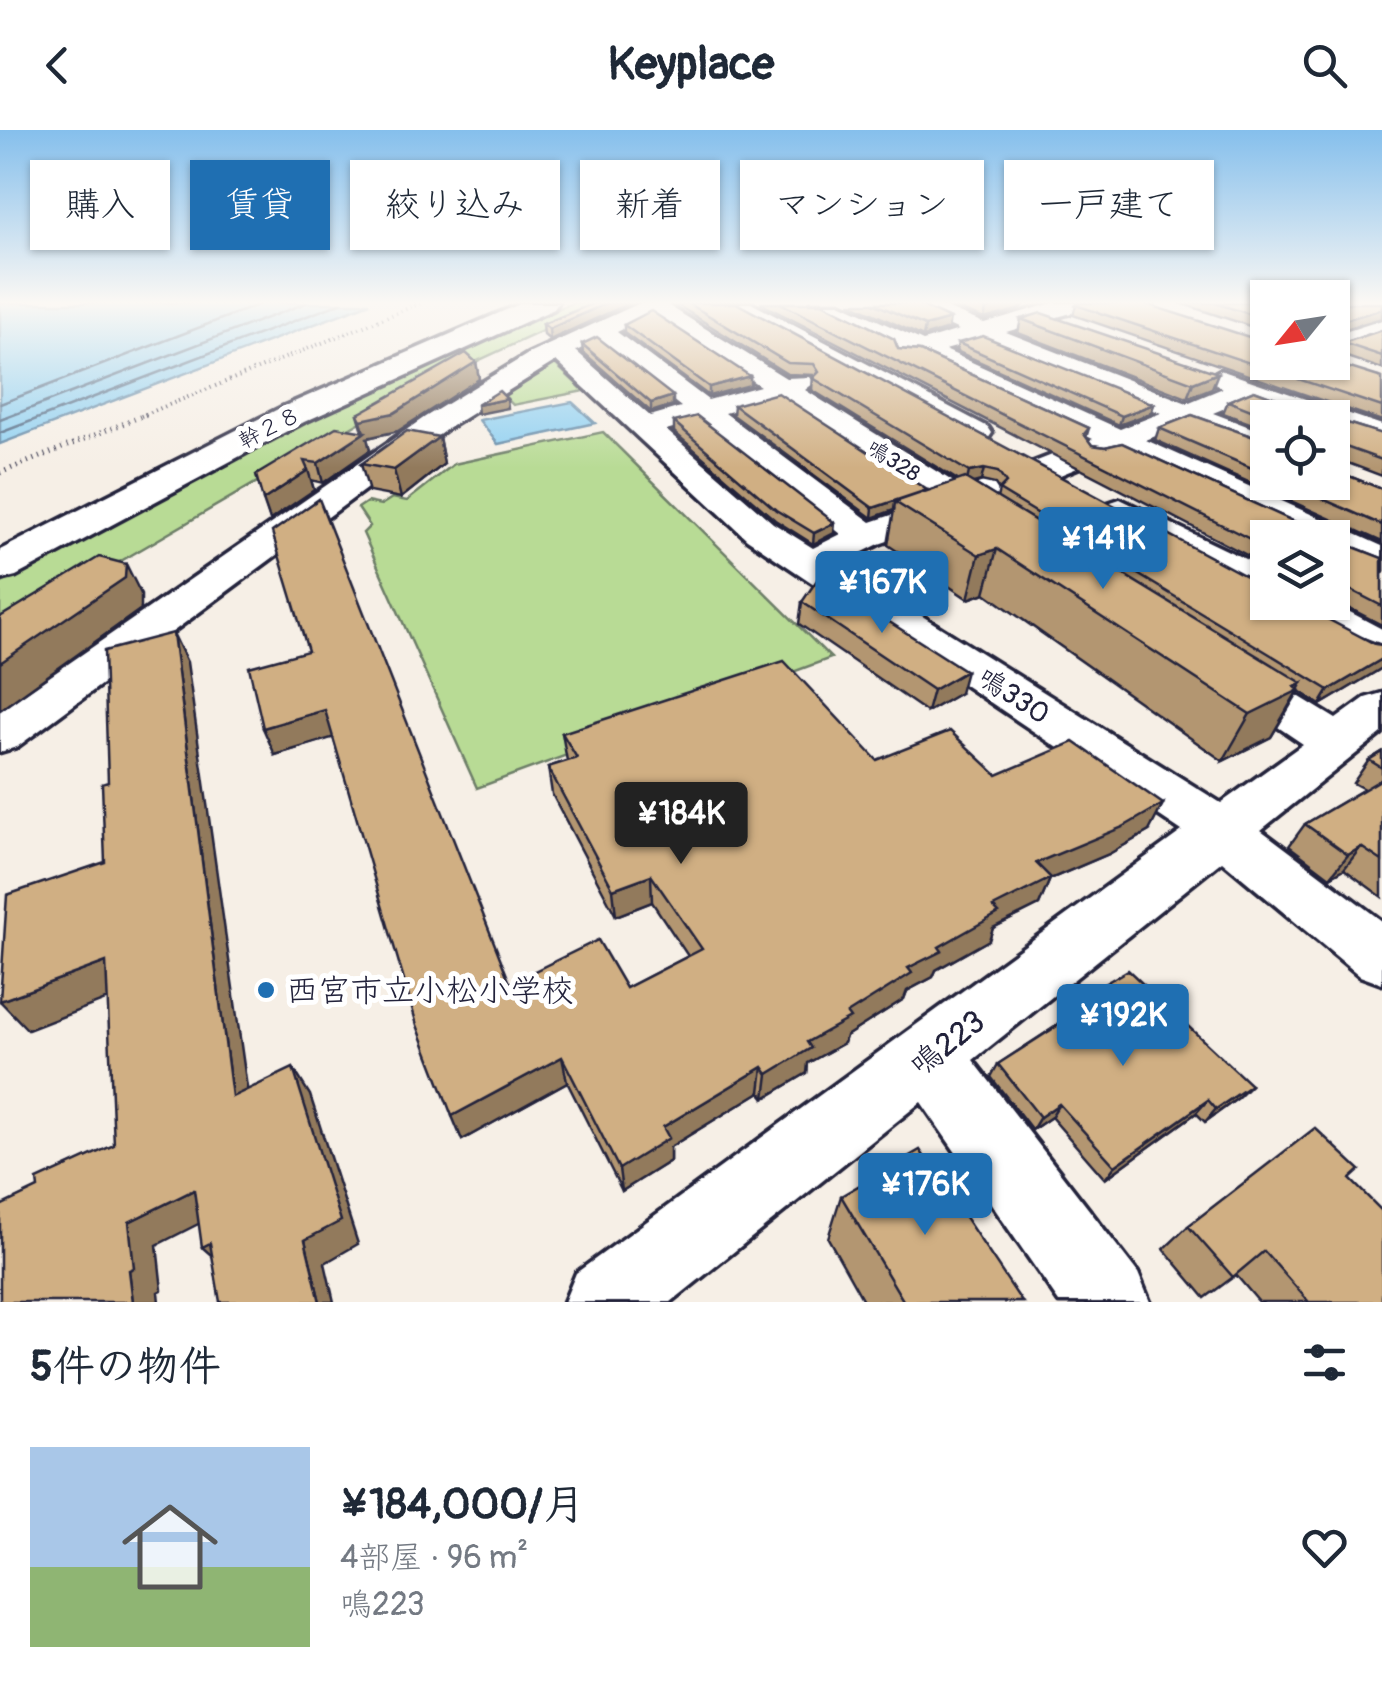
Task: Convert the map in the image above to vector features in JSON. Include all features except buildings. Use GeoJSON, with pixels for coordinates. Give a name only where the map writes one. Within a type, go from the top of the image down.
{"type":"FeatureCollection","features":[{"type":"Feature","properties":{"kind":"street","name":"幹２８"},"geometry":{"type":"LineString","coordinates":[[0,568],[292,415],[423,358]]}},
{"type":"Feature","properties":{"kind":"street"},"geometry":{"type":"LineString","coordinates":[[0,735],[436,423],[546,358]]}},
{"type":"Feature","properties":{"kind":"street","name":"鳴330"},"geometry":{"type":"LineString","coordinates":[[568,358],[760,530],[1222,830],[1382,957]]}},
{"type":"Feature","properties":{"kind":"street"},"geometry":{"type":"LineString","coordinates":[[635,358],[866,536]]}},
{"type":"Feature","properties":{"kind":"street","name":"鳴328"},"geometry":{"type":"LineString","coordinates":[[736,358],[1028,544]]}},
{"type":"Feature","properties":{"kind":"street"},"geometry":{"type":"LineString","coordinates":[[839,358],[1250,577]]}},
{"type":"Feature","properties":{"kind":"street"},"geometry":{"type":"LineString","coordinates":[[645,427],[890,358]]}},
{"type":"Feature","properties":{"kind":"street"},"geometry":{"type":"LineString","coordinates":[[940,358],[1382,560]]}},
{"type":"Feature","properties":{"kind":"street"},"geometry":{"type":"LineString","coordinates":[[1047,358],[1250,438]]}},
{"type":"Feature","properties":{"kind":"street"},"geometry":{"type":"LineString","coordinates":[[1200,371],[1250,380]]}},
{"type":"Feature","properties":{"kind":"street"},"geometry":{"type":"LineString","coordinates":[[810,564],[866,536],[1186,413],[1252,380],[1382,435]]}},
{"type":"Feature","properties":{"kind":"street"},"geometry":{"type":"LineString","coordinates":[[1332,620],[1382,646]]}},
{"type":"Feature","properties":{"kind":"street"},"geometry":{"type":"LineString","coordinates":[[1206,659],[1337,743]]}},
{"type":"Feature","properties":{"kind":"street","name":"鳴223"},"geometry":{"type":"LineString","coordinates":[[605,1302],[1382,709]]}},
{"type":"Feature","properties":{"kind":"street"},"geometry":{"type":"LineString","coordinates":[[929,1057],[1109,1302]]}},
{"type":"Feature","properties":{"kind":"path"},"geometry":{"type":"LineString","coordinates":[[0,473],[287,358]]}},
{"type":"Feature","properties":{"kind":"green space"},"geometry":{"type":"Polygon","coordinates":[[[440,358],[484,358],[421,387],[102,572],[0,636],[0,584],[386,380],[440,358]]]}},
{"type":"Feature","properties":{"kind":"green space"},"geometry":{"type":"Polygon","coordinates":[[[543,364],[555,364],[584,391],[513,405],[498,390],[543,364]]]}},
{"type":"Feature","properties":{"kind":"green space"},"geometry":{"type":"Polygon","coordinates":[[[603,432],[831,658],[477,788],[363,533],[370,526],[358,508],[367,502],[381,505],[392,498],[407,501],[454,464],[603,432]]]}},
{"type":"Feature","properties":{"kind":"water"},"geometry":{"type":"Polygon","coordinates":[[[0,358],[226,358],[0,444],[0,358]]]}},
{"type":"Feature","properties":{"kind":"water"},"geometry":{"type":"Polygon","coordinates":[[[572,402],[595,423],[498,444],[479,420],[572,402]]]}},
{"type":"Feature","properties":{"kind":"place","name":"西宮市立小松小学校"},"geometry":{"type":"Point","coordinates":[266,990]}}]}
